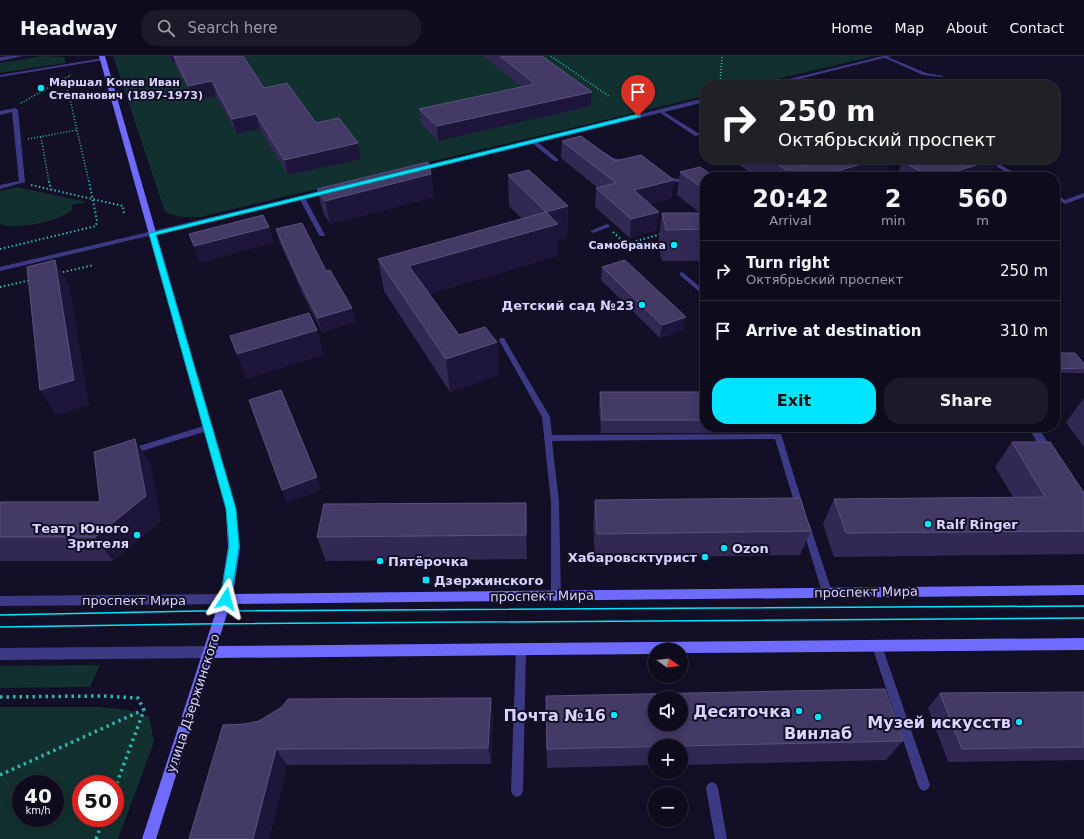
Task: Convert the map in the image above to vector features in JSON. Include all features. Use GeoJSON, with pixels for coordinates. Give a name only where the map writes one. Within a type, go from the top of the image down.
{"type":"FeatureCollection","features":[{"type":"Feature","properties":{"kind":"main road","name":"улица Дзержинского"},"geometry":{"type":"LineString","coordinates":[[102,57],[231,509],[234,546],[226,599],[149,839]]}},
{"type":"Feature","properties":{"kind":"main road","name":"проспект Мира"},"geometry":{"type":"LineString","coordinates":[[226,599],[556,597],[827,592],[1084,590]]}},
{"type":"Feature","properties":{"kind":"main road"},"geometry":{"type":"LineString","coordinates":[[210,652],[1084,644]]}},
{"type":"Feature","properties":{"kind":"street"},"geometry":{"type":"LineString","coordinates":[[0,59],[20,56]]}},
{"type":"Feature","properties":{"kind":"street"},"geometry":{"type":"LineString","coordinates":[[789,80],[888,56]]}},
{"type":"Feature","properties":{"kind":"street"},"geometry":{"type":"LineString","coordinates":[[410,172],[533,141],[575,134],[661,110],[700,101]]}},
{"type":"Feature","properties":{"kind":"street"},"geometry":{"type":"LineString","coordinates":[[0,113],[15,110],[22,182],[0,187]]}},
{"type":"Feature","properties":{"kind":"street"},"geometry":{"type":"LineString","coordinates":[[0,269],[340,189]]}},
{"type":"Feature","properties":{"kind":"street"},"geometry":{"type":"LineString","coordinates":[[1036,432],[1056,463]]}},
{"type":"Feature","properties":{"kind":"street","name":"проспект Мира"},"geometry":{"type":"LineString","coordinates":[[0,601],[226,599]]}},
{"type":"Feature","properties":{"kind":"street"},"geometry":{"type":"LineString","coordinates":[[0,654],[210,652]]}},
{"type":"Feature","properties":{"kind":"lane"},"geometry":{"type":"LineString","coordinates":[[888,56],[925,74],[942,76]]}},
{"type":"Feature","properties":{"kind":"lane"},"geometry":{"type":"LineString","coordinates":[[0,76],[71,64],[102,57]]}},
{"type":"Feature","properties":{"kind":"lane"},"geometry":{"type":"LineString","coordinates":[[661,110],[697,135],[700,134]]}},
{"type":"Feature","properties":{"kind":"lane"},"geometry":{"type":"LineString","coordinates":[[533,141],[556,160]]}},
{"type":"Feature","properties":{"kind":"lane"},"geometry":{"type":"LineString","coordinates":[[599,151],[611,159],[638,163]]}},
{"type":"Feature","properties":{"kind":"lane"},"geometry":{"type":"LineString","coordinates":[[995,164],[1010,172]]}},
{"type":"Feature","properties":{"kind":"lane"},"geometry":{"type":"LineString","coordinates":[[657,170],[669,179],[700,185]]}},
{"type":"Feature","properties":{"kind":"lane"},"geometry":{"type":"LineString","coordinates":[[1060,199],[1065,202],[1084,195]]}},
{"type":"Feature","properties":{"kind":"lane"},"geometry":{"type":"LineString","coordinates":[[302,198],[322,235]]}},
{"type":"Feature","properties":{"kind":"lane"},"geometry":{"type":"LineString","coordinates":[[593,231],[607,226]]}},
{"type":"Feature","properties":{"kind":"lane"},"geometry":{"type":"LineString","coordinates":[[682,274],[700,290]]}},
{"type":"Feature","properties":{"kind":"lane"},"geometry":{"type":"LineString","coordinates":[[502,340],[546,417],[555,502],[556,597]]}},
{"type":"Feature","properties":{"kind":"lane"},"geometry":{"type":"LineString","coordinates":[[123,454],[207,428]]}},
{"type":"Feature","properties":{"kind":"lane"},"geometry":{"type":"LineString","coordinates":[[548,438],[778,436],[827,592]]}},
{"type":"Feature","properties":{"kind":"lane"},"geometry":{"type":"LineString","coordinates":[[877,646],[924,785]]}},
{"type":"Feature","properties":{"kind":"lane"},"geometry":{"type":"LineString","coordinates":[[517,791],[521,649]]}},
{"type":"Feature","properties":{"kind":"lane"},"geometry":{"type":"LineString","coordinates":[[712,788],[721,839]]}},
{"type":"Feature","properties":{"kind":"path"},"geometry":{"type":"LineString","coordinates":[[551,56],[610,97]]}},
{"type":"Feature","properties":{"kind":"path"},"geometry":{"type":"LineString","coordinates":[[720,80],[722,56]]}},
{"type":"Feature","properties":{"kind":"path"},"geometry":{"type":"LineString","coordinates":[[15,110],[15,107],[73,73],[71,64]]}},
{"type":"Feature","properties":{"kind":"path"},"geometry":{"type":"LineString","coordinates":[[0,249],[96,226],[97,221],[93,200],[65,78]]}},
{"type":"Feature","properties":{"kind":"path"},"geometry":{"type":"LineString","coordinates":[[18,141],[77,130]]}},
{"type":"Feature","properties":{"kind":"path"},"geometry":{"type":"LineString","coordinates":[[41,137],[52,190]]}},
{"type":"Feature","properties":{"kind":"path"},"geometry":{"type":"LineString","coordinates":[[22,182],[123,206],[124,214]]}},
{"type":"Feature","properties":{"kind":"path"},"geometry":{"type":"LineString","coordinates":[[607,226],[626,244],[667,232]]}},
{"type":"Feature","properties":{"kind":"path"},"geometry":{"type":"LineString","coordinates":[[58,274],[94,265]]}},
{"type":"Feature","properties":{"kind":"path"},"geometry":{"type":"LineString","coordinates":[[0,287],[36,279]]}},
{"type":"Feature","properties":{"kind":"path"},"geometry":{"type":"LineString","coordinates":[[0,697],[103,696],[138,698],[144,710],[120,775]]}},
{"type":"Feature","properties":{"kind":"path"},"geometry":{"type":"LineString","coordinates":[[0,775],[144,710]]}},
{"type":"Feature","properties":{"kind":"path"},"geometry":{"type":"LineString","coordinates":[[96,839],[101,827]]}},
{"type":"Feature","properties":{"kind":"green space"},"geometry":{"type":"Polygon","coordinates":[[[43,56],[64,57],[66,63],[0,73],[0,63],[43,56]]]}},
{"type":"Feature","properties":{"kind":"green space"},"geometry":{"type":"Polygon","coordinates":[[[113,56],[874,56],[774,80],[700,80],[700,97],[200,217],[178,216],[165,212],[113,56]]]}},
{"type":"Feature","properties":{"kind":"green space"},"geometry":{"type":"Polygon","coordinates":[[[17,187],[87,202],[72,205],[73,209],[68,213],[52,220],[16,226],[0,224],[0,191],[17,187]]]}},
{"type":"Feature","properties":{"kind":"green space"},"geometry":{"type":"Polygon","coordinates":[[[100,665],[90,687],[0,688],[0,666],[100,665]]]}},
{"type":"Feature","properties":{"kind":"green space"},"geometry":{"type":"Polygon","coordinates":[[[0,707],[100,707],[128,710],[149,717],[154,742],[124,823],[124,775],[72,775],[72,827],[122,827],[118,839],[0,839],[0,707]]]}},
{"type":"Feature","properties":{"kind":"building"},"geometry":{"type":"Polygon","coordinates":[[[174,56],[243,56],[264,88],[287,83],[316,123],[339,118],[358,143],[284,160],[256,114],[232,119],[212,81],[188,86],[174,56]]]}},
{"type":"Feature","properties":{"kind":"building"},"geometry":{"type":"Polygon","coordinates":[[[500,56],[542,56],[592,92],[437,126],[419,109],[535,84],[500,56]]]}},
{"type":"Feature","properties":{"kind":"building"},"geometry":{"type":"Polygon","coordinates":[[[581,136],[615,161],[641,155],[674,180],[634,190],[659,212],[631,219],[596,188],[616,183],[562,141],[581,136]]]}},
{"type":"Feature","properties":{"kind":"building"},"geometry":{"type":"Polygon","coordinates":[[[428,162],[431,174],[325,201],[317,189],[428,162]]]}},
{"type":"Feature","properties":{"kind":"building"},"geometry":{"type":"Polygon","coordinates":[[[777,164],[802,164],[805,166],[811,164],[861,164],[835,172],[789,172],[777,164]]]}},
{"type":"Feature","properties":{"kind":"building"},"geometry":{"type":"Polygon","coordinates":[[[907,164],[980,164],[953,172],[921,172],[907,164]]]}},
{"type":"Feature","properties":{"kind":"building"},"geometry":{"type":"Polygon","coordinates":[[[700,167],[708,172],[700,172],[700,186],[680,172],[700,167]]]}},
{"type":"Feature","properties":{"kind":"building"},"geometry":{"type":"Polygon","coordinates":[[[529,170],[568,206],[546,212],[508,175],[529,170]]]}},
{"type":"Feature","properties":{"kind":"building"},"geometry":{"type":"Polygon","coordinates":[[[546,212],[558,224],[409,266],[459,335],[485,327],[497,342],[446,359],[378,259],[546,212]]]}},
{"type":"Feature","properties":{"kind":"building"},"geometry":{"type":"Polygon","coordinates":[[[662,213],[700,213],[700,229],[666,230],[662,213]]]}},
{"type":"Feature","properties":{"kind":"building"},"geometry":{"type":"Polygon","coordinates":[[[263,215],[269,227],[194,246],[189,234],[263,215]]]}},
{"type":"Feature","properties":{"kind":"building"},"geometry":{"type":"Polygon","coordinates":[[[302,223],[326,271],[330,270],[352,308],[318,318],[276,229],[302,223]]]}},
{"type":"Feature","properties":{"kind":"building"},"geometry":{"type":"Polygon","coordinates":[[[55,260],[74,380],[40,390],[27,267],[55,260]]]}},
{"type":"Feature","properties":{"kind":"building"},"geometry":{"type":"Polygon","coordinates":[[[625,260],[686,317],[662,325],[602,267],[625,260]]]}},
{"type":"Feature","properties":{"kind":"building"},"geometry":{"type":"Polygon","coordinates":[[[309,313],[317,330],[237,354],[230,336],[309,313]]]}},
{"type":"Feature","properties":{"kind":"building"},"geometry":{"type":"Polygon","coordinates":[[[1060,353],[1075,353],[1084,364],[1084,368],[1060,369],[1060,353]]]}},
{"type":"Feature","properties":{"kind":"building"},"geometry":{"type":"Polygon","coordinates":[[[281,390],[317,477],[282,490],[249,400],[281,390]]]}},
{"type":"Feature","properties":{"kind":"building"},"geometry":{"type":"Polygon","coordinates":[[[600,392],[700,392],[700,420],[602,420],[600,392]]]}},
{"type":"Feature","properties":{"kind":"building"},"geometry":{"type":"Polygon","coordinates":[[[135,439],[146,496],[95,537],[0,537],[0,502],[100,502],[94,452],[135,439]]]}},
{"type":"Feature","properties":{"kind":"building"},"geometry":{"type":"Polygon","coordinates":[[[1012,442],[1050,442],[1084,493],[1084,531],[846,533],[834,499],[1045,497],[1012,442]]]}},
{"type":"Feature","properties":{"kind":"building"},"geometry":{"type":"Polygon","coordinates":[[[800,498],[811,531],[597,534],[595,500],[800,498]]]}},
{"type":"Feature","properties":{"kind":"building"},"geometry":{"type":"Polygon","coordinates":[[[526,503],[526,535],[317,537],[324,504],[526,503]]]}},
{"type":"Feature","properties":{"kind":"building"},"geometry":{"type":"Polygon","coordinates":[[[885,689],[903,741],[688,746],[688,739],[648,739],[648,747],[547,749],[546,696],[648,694],[648,731],[688,731],[688,693],[885,689]]]}},
{"type":"Feature","properties":{"kind":"building"},"geometry":{"type":"Polygon","coordinates":[[[1084,692],[1084,747],[962,749],[940,693],[1084,692]]]}},
{"type":"Feature","properties":{"kind":"building"},"geometry":{"type":"Polygon","coordinates":[[[491,698],[488,748],[276,749],[253,839],[189,839],[223,725],[245,724],[259,721],[282,707],[288,699],[491,698]]]}},
{"type":"Feature","properties":{"kind":"tram line"},"geometry":{"type":"LineString","coordinates":[[0,615],[198,611],[1084,606]]}},
{"type":"Feature","properties":{"kind":"tram line"},"geometry":{"type":"LineString","coordinates":[[0,627],[195,624],[1084,618]]}},
{"type":"Feature","properties":{"kind":"place","name":"Маршал Конев Иван Степанович (1897-1973)"},"geometry":{"type":"Point","coordinates":[41,88]}},
{"type":"Feature","properties":{"kind":"place","name":"Самобранка"},"geometry":{"type":"Point","coordinates":[674,245]}},
{"type":"Feature","properties":{"kind":"place","name":"Детский сад №23"},"geometry":{"type":"Point","coordinates":[642,305]}},
{"type":"Feature","properties":{"kind":"place","name":"Ralf Ringer"},"geometry":{"type":"Point","coordinates":[928,524]}},
{"type":"Feature","properties":{"kind":"place","name":"Театр Юного Зрителя"},"geometry":{"type":"Point","coordinates":[137,535]}},
{"type":"Feature","properties":{"kind":"place","name":"Ozon"},"geometry":{"type":"Point","coordinates":[724,548]}},
{"type":"Feature","properties":{"kind":"place","name":"Хабаровсктурист"},"geometry":{"type":"Point","coordinates":[705,557]}},
{"type":"Feature","properties":{"kind":"place","name":"Пятёрочка"},"geometry":{"type":"Point","coordinates":[380,561]}},
{"type":"Feature","properties":{"kind":"place","name":"Дзержинского"},"geometry":{"type":"Point","coordinates":[426,580]}},
{"type":"Feature","properties":{"kind":"place","name":"Десяточка"},"geometry":{"type":"Point","coordinates":[799,711]}},
{"type":"Feature","properties":{"kind":"place","name":"Почта №16"},"geometry":{"type":"Point","coordinates":[614,715]}},
{"type":"Feature","properties":{"kind":"place","name":"Винлаб"},"geometry":{"type":"Point","coordinates":[818,717]}},
{"type":"Feature","properties":{"kind":"place","name":"Музей искусств"},"geometry":{"type":"Point","coordinates":[1019,722]}},
{"type":"Feature","properties":{"kind":"route"},"geometry":{"type":"LineString","coordinates":[[226,599],[234,546],[231,509],[152,234],[638,116]]}}]}
